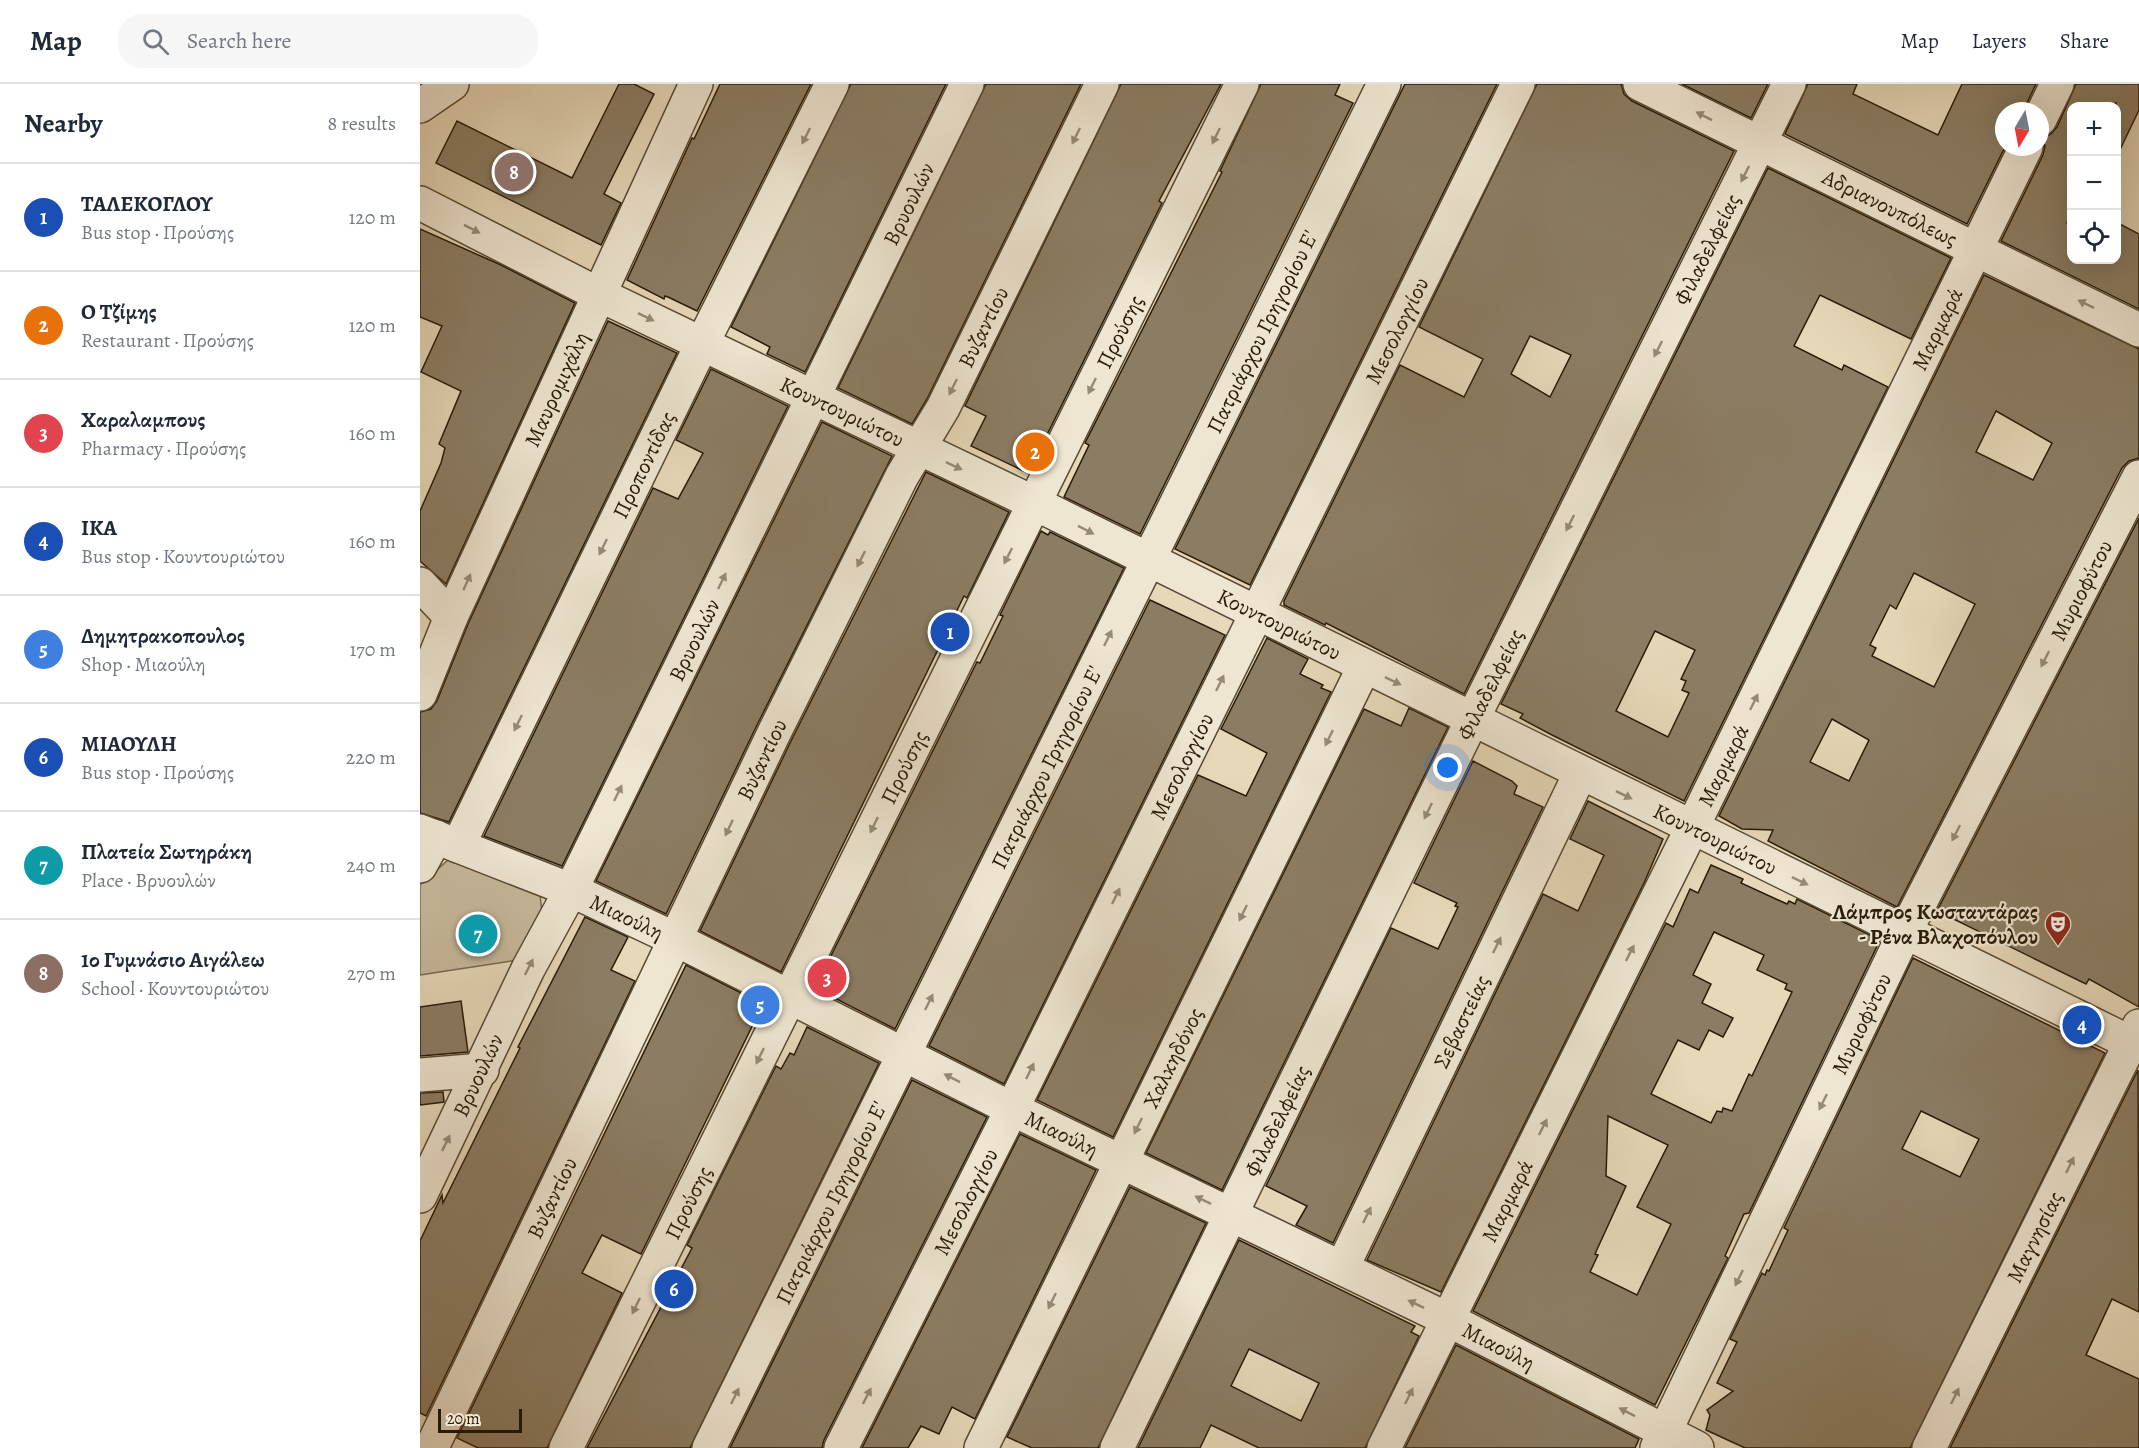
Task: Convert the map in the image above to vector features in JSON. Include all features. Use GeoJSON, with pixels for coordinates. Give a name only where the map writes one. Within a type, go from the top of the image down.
{"type":"FeatureCollection","features":[{"type":"Feature","properties":{"kind":"street"},"geometry":{"type":"LineString","coordinates":[[420,106],[452,84]]}},
{"type":"Feature","properties":{"kind":"street","name":"Μαυρομιχάλη"},"geometry":{"type":"LineString","coordinates":[[420,694],[451,617],[696,84]]}},
{"type":"Feature","properties":{"kind":"street","name":"Προποντίδας"},"geometry":{"type":"LineString","coordinates":[[420,866],[438,838],[702,344],[832,84]]}},
{"type":"Feature","properties":{"kind":"street","name":"Βρυουλών"},"geometry":{"type":"LineString","coordinates":[[420,1196],[482,1070],[528,969],[571,890],[967,84]]}},
{"type":"Feature","properties":{"kind":"street","name":"Βυζαντίου"},"geometry":{"type":"LineString","coordinates":[[433,1442],[677,940],[774,733],[918,449],[943,408],[1102,84]]}},
{"type":"Feature","properties":{"kind":"street","name":"Προύσης"},"geometry":{"type":"LineString","coordinates":[[566,1448],[1242,84]]}},
{"type":"Feature","properties":{"kind":"street","name":"Πατριάρχου Γρηγορίου Ε'"},"geometry":{"type":"LineString","coordinates":[[709,1448],[1384,84]]}},
{"type":"Feature","properties":{"kind":"street","name":"Μεσολογγίου"},"geometry":{"type":"LineString","coordinates":[[841,1448],[1012,1109],[1254,614],[1518,84]]}},
{"type":"Feature","properties":{"kind":"street","name":"Αδριανουπόλεως"},"geometry":{"type":"LineString","coordinates":[[1640,84],[2139,330]]}},
{"type":"Feature","properties":{"kind":"street","name":"Φιλαδελφείας"},"geometry":{"type":"LineString","coordinates":[[1117,1448],[1472,720],[1789,84]]}},
{"type":"Feature","properties":{"kind":"street"},"geometry":{"type":"LineString","coordinates":[[2048,102],[2057,84]]}},
{"type":"Feature","properties":{"kind":"street","name":"Μαρμαρά"},"geometry":{"type":"LineString","coordinates":[[1384,1448],[1692,828],[2022,156]]}},
{"type":"Feature","properties":{"kind":"street","name":"Κουντουριώτου"},"geometry":{"type":"LineString","coordinates":[[420,202],[598,294],[1034,504],[1580,774],[1905,932],[2136,1039]]}},
{"type":"Feature","properties":{"kind":"street","name":"Μυριοφύτου"},"geometry":{"type":"LineString","coordinates":[[1661,1440],[1905,932],[2139,477]]}},
{"type":"Feature","properties":{"kind":"street"},"geometry":{"type":"LineString","coordinates":[[420,584],[451,617]]}},
{"type":"Feature","properties":{"kind":"street","name":"Χαλκηδόνος"},"geometry":{"type":"LineString","coordinates":[[981,1448],[1364,667]]}},
{"type":"Feature","properties":{"kind":"street","name":"Σεβαστείας"},"geometry":{"type":"LineString","coordinates":[[1342,1268],[1580,774]]}},
{"type":"Feature","properties":{"kind":"street","name":"Μιαούλη"},"geometry":{"type":"LineString","coordinates":[[438,838],[571,890],[677,940],[1012,1109],[1447,1319],[1661,1440],[1698,1448]]}},
{"type":"Feature","properties":{"kind":"street","name":"Μαγνησίας"},"geometry":{"type":"LineString","coordinates":[[1929,1448],[2136,1039]]}},
{"type":"Feature","properties":{"kind":"street"},"geometry":{"type":"LineString","coordinates":[[420,1075],[482,1070]]}},
{"type":"Feature","properties":{"kind":"shaded area"},"geometry":{"type":"Polygon","coordinates":[[[449,859],[540,895],[542,912],[518,960],[420,975],[420,885],[449,859]]]}},
{"type":"Feature","properties":{"kind":"building"},"geometry":{"type":"Polygon","coordinates":[[[619,84],[634,84],[654,94],[604,194],[621,203],[601,245],[436,163],[457,121],[572,178],[619,84]]]}},
{"type":"Feature","properties":{"kind":"building"},"geometry":{"type":"Polygon","coordinates":[[[720,84],[811,84],[697,311],[668,297],[665,296],[664,299],[627,280],[692,138],[694,139],[720,84]]]}},
{"type":"Feature","properties":{"kind":"building"},"geometry":{"type":"Polygon","coordinates":[[[851,84],[946,84],[805,372],[767,354],[770,347],[731,327],[851,84]]]}},
{"type":"Feature","properties":{"kind":"building"},"geometry":{"type":"Polygon","coordinates":[[[986,84],[1081,84],[927,399],[912,424],[838,388],[986,84]]]}},
{"type":"Feature","properties":{"kind":"building"},"geometry":{"type":"Polygon","coordinates":[[[1121,84],[1221,84],[1159,201],[1162,203],[1028,473],[971,446],[986,416],[965,406],[1121,84]]]}},
{"type":"Feature","properties":{"kind":"building"},"geometry":{"type":"Polygon","coordinates":[[[1261,84],[1340,84],[1335,95],[1353,103],[1140,534],[1064,497],[1089,445],[1085,443],[1222,172],[1220,171],[1261,84]]]}},
{"type":"Feature","properties":{"kind":"building"},"geometry":{"type":"Polygon","coordinates":[[[1405,84],[1497,84],[1250,585],[1175,549],[1405,84]]]}},
{"type":"Feature","properties":{"kind":"building"},"geometry":{"type":"Polygon","coordinates":[[[1537,84],[1621,84],[1624,94],[1632,101],[1734,151],[1464,694],[1326,623],[1325,625],[1284,605],[1400,365],[1464,397],[1483,359],[1419,327],[1537,84]],[[1530,336],[1511,374],[1550,397],[1571,355],[1530,336]]]}},
{"type":"Feature","properties":{"kind":"building"},"geometry":{"type":"Polygon","coordinates":[[[1682,84],[1768,84],[1751,118],[1682,84]]]}},
{"type":"Feature","properties":{"kind":"building"},"geometry":{"type":"Polygon","coordinates":[[[1808,84],[1857,84],[1853,94],[1938,135],[1962,84],[2036,84],[2027,102],[1995,102],[1995,156],[2001,156],[1967,224],[1785,134],[1808,84]]]}},
{"type":"Feature","properties":{"kind":"building"},"geometry":{"type":"Polygon","coordinates":[[[2076,84],[2139,84],[2139,110],[2121,148],[2121,102],[2068,102],[2076,84]]]}},
{"type":"Feature","properties":{"kind":"building"},"geometry":{"type":"Polygon","coordinates":[[[2067,104],[2067,264],[2121,264],[2121,225],[2139,234],[2139,309],[2001,241],[2043,156],[2049,156],[2049,135],[2057,127],[2067,104]]]}},
{"type":"Feature","properties":{"kind":"building"},"geometry":{"type":"Polygon","coordinates":[[[1768,168],[1951,258],[1911,339],[1820,295],[1794,346],[1842,370],[1844,365],[1888,387],[1684,801],[1552,735],[1520,718],[1523,714],[1501,704],[1768,168]],[[1655,631],[1616,711],[1668,737],[1689,693],[1682,690],[1686,681],[1681,679],[1695,650],[1655,631]]]}},
{"type":"Feature","properties":{"kind":"building"},"geometry":{"type":"Polygon","coordinates":[[[420,229],[501,265],[575,303],[446,584],[420,561],[420,511],[441,463],[445,448],[439,444],[461,391],[421,372],[442,326],[420,317],[420,229]]]}},
{"type":"Feature","properties":{"kind":"building"},"geometry":{"type":"Polygon","coordinates":[[[1984,275],[2139,349],[2139,458],[2129,461],[2122,468],[1897,907],[1768,841],[1773,830],[1742,829],[1719,816],[1984,275]],[[1996,411],[1976,452],[2033,480],[2052,443],[1996,411]],[[1914,573],[1896,609],[1890,605],[1870,645],[1876,648],[1872,656],[1934,687],[1975,604],[1914,573]],[[1832,719],[1810,762],[1849,781],[1869,740],[1832,719]]]}},
{"type":"Feature","properties":{"kind":"building"},"geometry":{"type":"Polygon","coordinates":[[[608,321],[677,353],[449,822],[420,813],[420,712],[431,709],[437,701],[468,624],[608,321]]]}},
{"type":"Feature","properties":{"kind":"building"},"geometry":{"type":"Polygon","coordinates":[[[711,369],[788,406],[562,866],[484,836],[653,488],[678,499],[703,453],[676,440],[711,369]]]}},
{"type":"Feature","properties":{"kind":"building"},"geometry":{"type":"Polygon","coordinates":[[[822,422],[892,456],[757,725],[666,914],[596,881],[822,422]]]}},
{"type":"Feature","properties":{"kind":"building"},"geometry":{"type":"Polygon","coordinates":[[[926,472],[1009,512],[967,598],[964,596],[781,972],[700,931],[791,741],[926,472]]]}},
{"type":"Feature","properties":{"kind":"building"},"geometry":{"type":"Polygon","coordinates":[[[2139,518],[2139,1007],[2089,979],[2086,984],[1937,911],[2139,518]]]}},
{"type":"Feature","properties":{"kind":"building"},"geometry":{"type":"Polygon","coordinates":[[[1041,531],[1048,535],[1050,532],[1124,568],[895,1029],[815,988],[977,662],[980,663],[1003,616],[1000,615],[1041,531]]]}},
{"type":"Feature","properties":{"kind":"building"},"geometry":{"type":"Polygon","coordinates":[[[1150,600],[1225,635],[1004,1084],[929,1046],[1150,600]]]}},
{"type":"Feature","properties":{"kind":"building"},"geometry":{"type":"Polygon","coordinates":[[[1267,638],[1308,659],[1300,674],[1323,685],[1321,688],[1331,692],[1113,1137],[1037,1100],[1198,775],[1246,796],[1267,753],[1221,729],[1267,638]]]}},
{"type":"Feature","properties":{"kind":"building"},"geometry":{"type":"Polygon","coordinates":[[[1409,708],[1448,727],[1222,1190],[1146,1153],[1364,709],[1401,726],[1409,708]]]}},
{"type":"Feature","properties":{"kind":"building"},"geometry":{"type":"Polygon","coordinates":[[[1473,761],[1512,781],[1517,786],[1514,794],[1543,807],[1333,1243],[1296,1225],[1307,1206],[1266,1186],[1391,928],[1438,949],[1458,907],[1455,906],[1457,903],[1414,883],[1473,761]]]}},
{"type":"Feature","properties":{"kind":"building"},"geometry":{"type":"Polygon","coordinates":[[[1588,801],[1663,839],[1644,883],[1441,1292],[1367,1260],[1543,894],[1578,911],[1604,855],[1570,839],[1588,801]]]}},
{"type":"Feature","properties":{"kind":"building"},"geometry":{"type":"Polygon","coordinates":[[[1711,865],[1743,879],[1741,883],[1787,904],[1789,901],[1795,904],[1797,899],[1880,940],[1749,1213],[1744,1214],[1725,1256],[1728,1258],[1655,1405],[1473,1311],[1666,923],[1673,927],[1690,889],[1698,893],[1711,865]],[[1714,932],[1693,975],[1711,984],[1702,1003],[1733,1018],[1723,1037],[1709,1030],[1699,1050],[1678,1040],[1651,1094],[1711,1123],[1717,1111],[1722,1112],[1723,1108],[1732,1111],[1749,1074],[1752,1076],[1792,992],[1785,989],[1787,984],[1757,970],[1764,955],[1714,932]],[[1608,1116],[1606,1176],[1626,1186],[1595,1254],[1598,1255],[1590,1272],[1637,1295],[1671,1224],[1637,1207],[1668,1145],[1608,1116]]]}},
{"type":"Feature","properties":{"kind":"building"},"geometry":{"type":"Polygon","coordinates":[[[585,917],[628,937],[611,970],[635,981],[426,1416],[420,1413],[420,1241],[442,1195],[443,1203],[520,1048],[518,1047],[585,917]]]}},
{"type":"Feature","properties":{"kind":"building"},"geometry":{"type":"Polygon","coordinates":[[[1913,958],[2105,1053],[1910,1448],[1745,1448],[1706,1430],[1710,1415],[1707,1410],[1733,1391],[1717,1383],[1737,1342],[1730,1339],[1762,1273],[1765,1275],[1767,1270],[1769,1271],[1788,1230],[1784,1228],[1913,958]],[[1921,1111],[1902,1149],[1960,1177],[1979,1139],[1921,1111]]]}},
{"type":"Feature","properties":{"kind":"building"},"geometry":{"type":"Polygon","coordinates":[[[686,965],[763,1004],[641,1254],[602,1235],[582,1273],[622,1293],[547,1448],[478,1448],[457,1438],[686,965]]]}},
{"type":"Feature","properties":{"kind":"building"},"geometry":{"type":"Polygon","coordinates":[[[461,1001],[468,1052],[420,1056],[420,1007],[461,1001]]]}},
{"type":"Feature","properties":{"kind":"building"},"geometry":{"type":"Polygon","coordinates":[[[807,1027],[879,1063],[690,1448],[587,1448],[692,1248],[687,1245],[776,1066],[781,1069],[790,1053],[794,1055],[807,1027]]]}},
{"type":"Feature","properties":{"kind":"building"},"geometry":{"type":"Polygon","coordinates":[[[2138,1070],[2139,1312],[2112,1299],[2086,1355],[2139,1379],[2139,1448],[1950,1448],[2138,1070]]]}},
{"type":"Feature","properties":{"kind":"building"},"geometry":{"type":"Polygon","coordinates":[[[912,1080],[987,1117],[822,1448],[730,1448],[912,1080]]]}},
{"type":"Feature","properties":{"kind":"building"},"geometry":{"type":"Polygon","coordinates":[[[443,1092],[444,1102],[420,1105],[420,1093],[443,1092]]]}},
{"type":"Feature","properties":{"kind":"building"},"geometry":{"type":"Polygon","coordinates":[[[1020,1134],[1096,1170],[975,1419],[952,1407],[939,1434],[921,1426],[908,1448],[862,1448],[1020,1134]]]}},
{"type":"Feature","properties":{"kind":"building"},"geometry":{"type":"Polygon","coordinates":[[[1130,1187],[1206,1223],[1098,1448],[1032,1448],[1007,1437],[1130,1187]]]}},
{"type":"Feature","properties":{"kind":"building"},"geometry":{"type":"Polygon","coordinates":[[[1239,1240],[1415,1326],[1411,1332],[1419,1336],[1365,1448],[1259,1448],[1211,1425],[1200,1448],[1138,1448],[1239,1240]],[[1249,1349],[1231,1386],[1301,1421],[1319,1383],[1249,1349]]]}},
{"type":"Feature","properties":{"kind":"building"},"geometry":{"type":"Polygon","coordinates":[[[1456,1345],[1639,1439],[1635,1448],[1405,1448],[1456,1345]]]}},
{"type":"Feature","properties":{"kind":"place","name":"1ο Γυμνάσιο Αιγάλεω"},"geometry":{"type":"Point","coordinates":[514,172]}},
{"type":"Feature","properties":{"kind":"place","name":"Ο Τζίμης"},"geometry":{"type":"Point","coordinates":[1035,452]}},
{"type":"Feature","properties":{"kind":"place","name":"ΤΑΛΕΚΟΓΛΟΥ"},"geometry":{"type":"Point","coordinates":[950,632]}},
{"type":"Feature","properties":{"kind":"place","name":"Πλατεία Σωτηράκη"},"geometry":{"type":"Point","coordinates":[478,934]}},
{"type":"Feature","properties":{"kind":"place","name":"Λάμπρος Κωσταντάρας - Ρένα Βλαχοπόυλου"},"geometry":{"type":"Point","coordinates":[2058,947]}},
{"type":"Feature","properties":{"kind":"place","name":"Χαραλαμπους"},"geometry":{"type":"Point","coordinates":[827,978]}},
{"type":"Feature","properties":{"kind":"place","name":"Δημητρακοπουλος"},"geometry":{"type":"Point","coordinates":[760,1005]}},
{"type":"Feature","properties":{"kind":"place","name":"ΙΚΑ"},"geometry":{"type":"Point","coordinates":[2082,1025]}},
{"type":"Feature","properties":{"kind":"place","name":"ΜΙΑΟΥΛΗ"},"geometry":{"type":"Point","coordinates":[674,1289]}}]}
